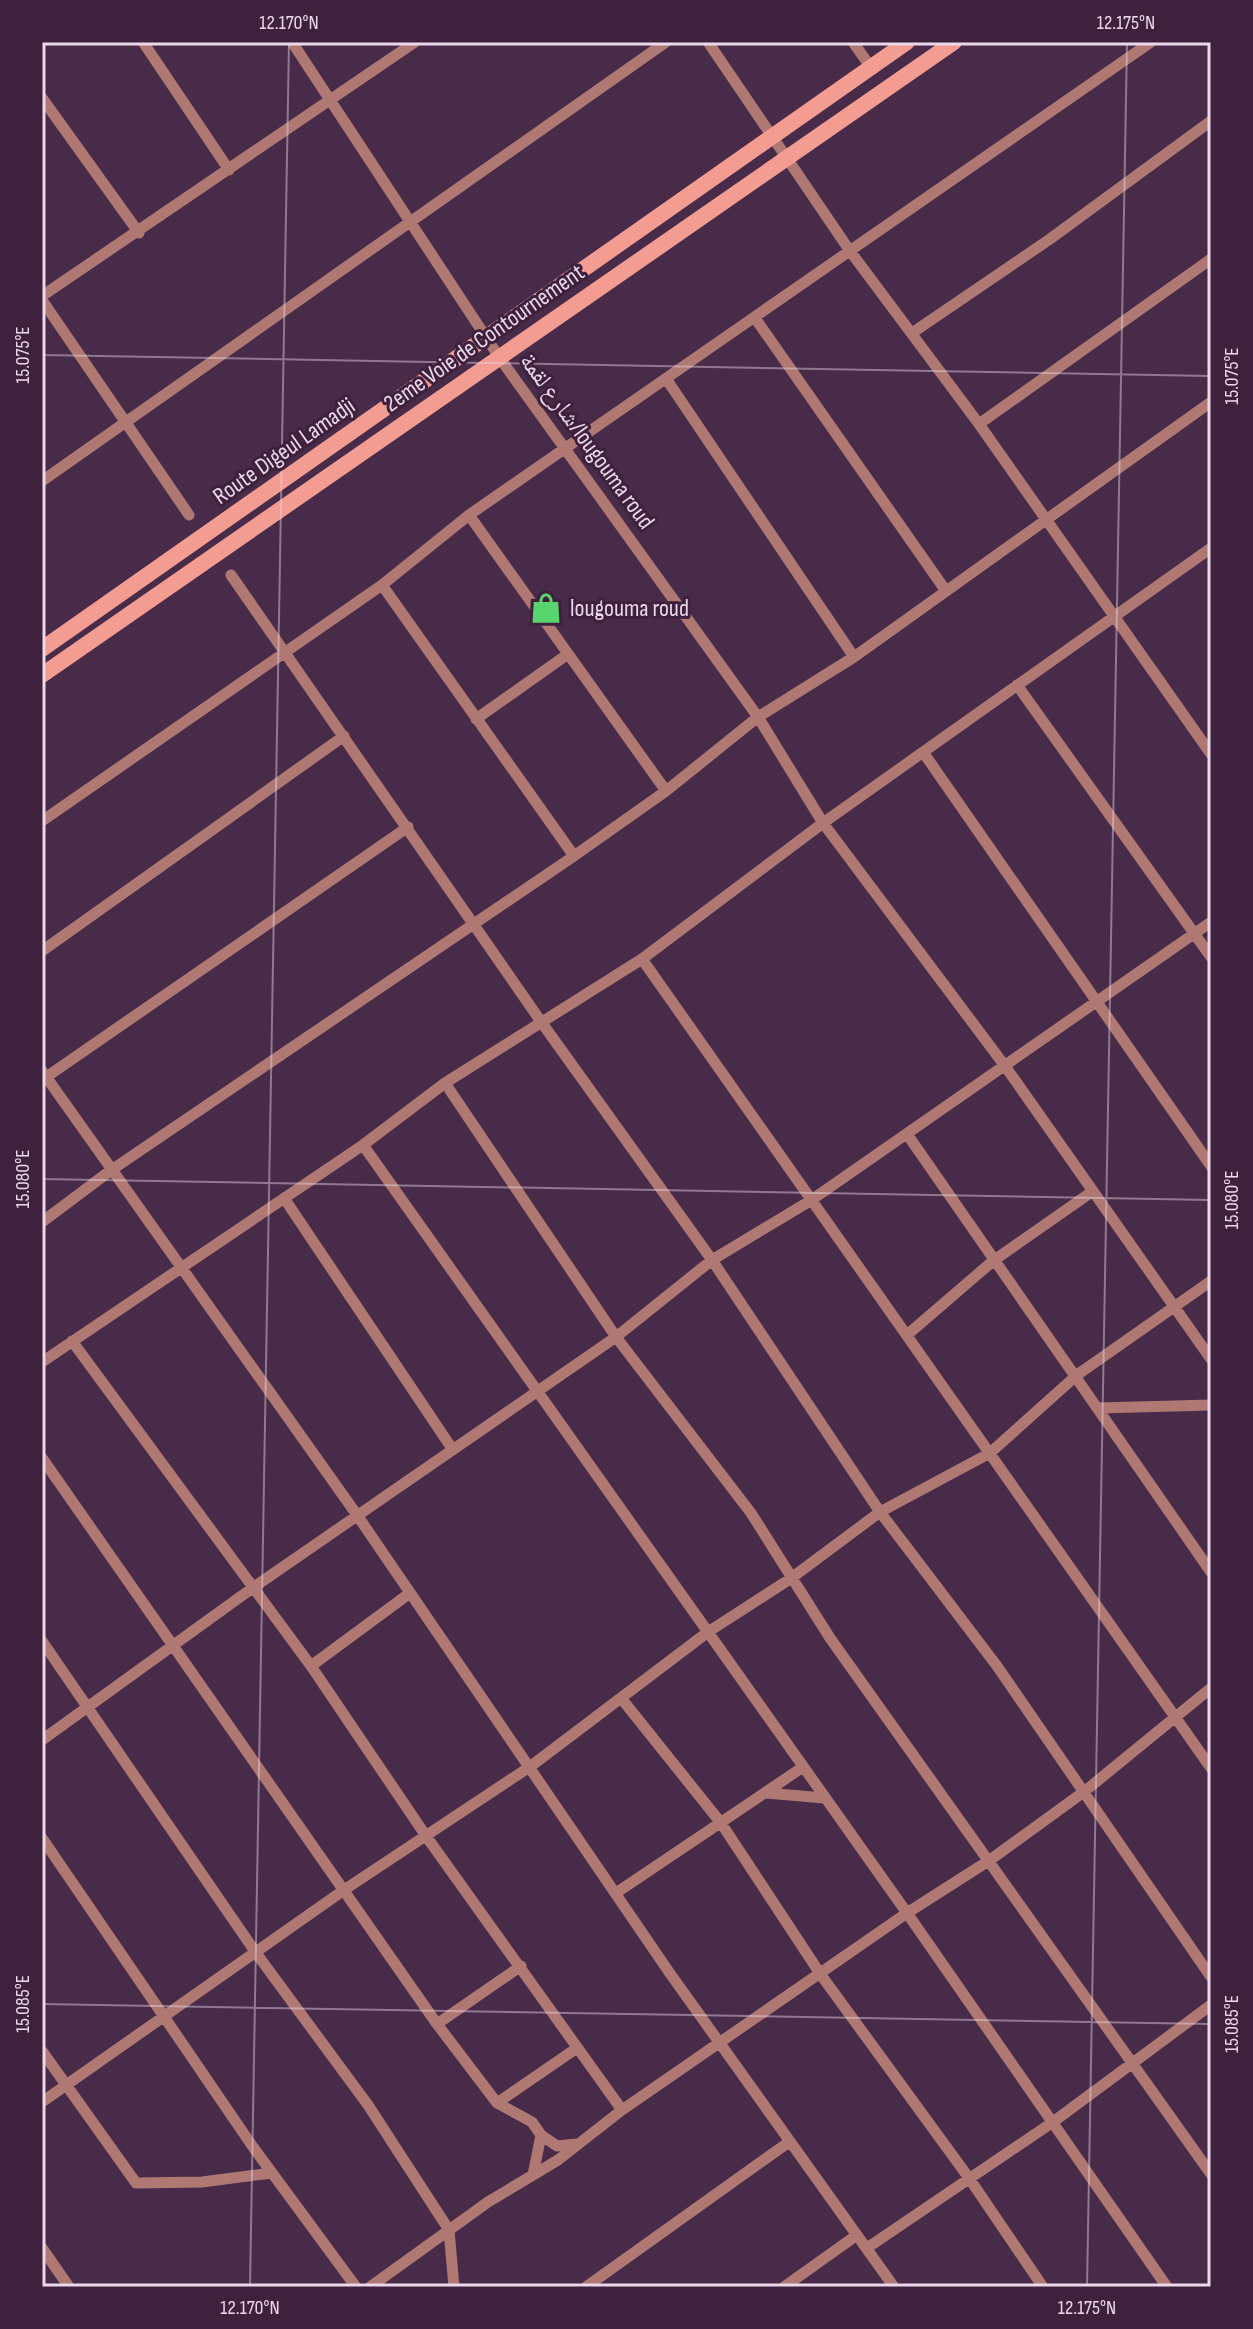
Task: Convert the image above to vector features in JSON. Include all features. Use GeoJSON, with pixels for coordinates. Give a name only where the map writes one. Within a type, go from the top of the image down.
{"type":"FeatureCollection","features":[{"type":"Feature","properties":{"kind":"main road","name":"Route Digeul Lamadji"},"geometry":{"type":"LineString","coordinates":[[42,649],[907,42]]}},
{"type":"Feature","properties":{"kind":"main road","name":"2eme Voie de Contournement"},"geometry":{"type":"LineString","coordinates":[[42,675],[954,42]]}},
{"type":"Feature","properties":{"kind":"street"},"geometry":{"type":"LineString","coordinates":[[143,42],[229,170]]}},
{"type":"Feature","properties":{"kind":"street","name":"شارع لقمة/lougouma roud"},"geometry":{"type":"LineString","coordinates":[[292,42],[332,98],[499,357],[758,717],[823,823],[1005,1066],[1211,1359]]}},
{"type":"Feature","properties":{"kind":"street"},"geometry":{"type":"LineString","coordinates":[[189,515],[42,298],[415,42]]}},
{"type":"Feature","properties":{"kind":"street"},"geometry":{"type":"LineString","coordinates":[[42,481],[666,42]]}},
{"type":"Feature","properties":{"kind":"street"},"geometry":{"type":"LineString","coordinates":[[708,42],[850,251],[979,424],[1112,618],[1211,754]]}},
{"type":"Feature","properties":{"kind":"street"},"geometry":{"type":"LineString","coordinates":[[853,42],[872,69]]}},
{"type":"Feature","properties":{"kind":"street"},"geometry":{"type":"LineString","coordinates":[[42,821],[382,585],[469,515],[1151,42]]}},
{"type":"Feature","properties":{"kind":"street"},"geometry":{"type":"LineString","coordinates":[[42,98],[139,233]]}},
{"type":"Feature","properties":{"kind":"street"},"geometry":{"type":"LineString","coordinates":[[912,333],[1050,239],[1211,121]]}},
{"type":"Feature","properties":{"kind":"street"},"geometry":{"type":"LineString","coordinates":[[979,424],[1211,259]]}},
{"type":"Feature","properties":{"kind":"street"},"geometry":{"type":"LineString","coordinates":[[755,318],[946,591]]}},
{"type":"Feature","properties":{"kind":"street"},"geometry":{"type":"LineString","coordinates":[[667,380],[854,657]]}},
{"type":"Feature","properties":{"kind":"street"},"geometry":{"type":"LineString","coordinates":[[42,1222],[110,1171],[574,856],[666,791],[758,717],[854,657],[1211,402]]}},
{"type":"Feature","properties":{"kind":"street"},"geometry":{"type":"LineString","coordinates":[[469,515],[666,791]]}},
{"type":"Feature","properties":{"kind":"street"},"geometry":{"type":"LineString","coordinates":[[42,1362],[363,1145],[445,1083],[642,959],[823,823],[1211,548]]}},
{"type":"Feature","properties":{"kind":"street"},"geometry":{"type":"LineString","coordinates":[[231,575],[542,1023],[712,1260],[880,1512],[1085,1791],[1211,1977]]}},
{"type":"Feature","properties":{"kind":"street"},"geometry":{"type":"LineString","coordinates":[[382,585],[574,856]]}},
{"type":"Feature","properties":{"kind":"street"},"geometry":{"type":"LineString","coordinates":[[476,719],[568,654]]}},
{"type":"Feature","properties":{"kind":"street"},"geometry":{"type":"LineString","coordinates":[[1017,685],[1211,957]]}},
{"type":"Feature","properties":{"kind":"street"},"geometry":{"type":"LineString","coordinates":[[42,951],[344,736]]}},
{"type":"Feature","properties":{"kind":"street"},"geometry":{"type":"LineString","coordinates":[[923,752],[1211,1166]]}},
{"type":"Feature","properties":{"kind":"street"},"geometry":{"type":"LineString","coordinates":[[408,827],[43,1076],[357,1515],[720,2045],[894,2287]]}},
{"type":"Feature","properties":{"kind":"street"},"geometry":{"type":"LineString","coordinates":[[42,1740],[254,1587],[616,1337],[712,1260],[810,1201],[1211,922]]}},
{"type":"Feature","properties":{"kind":"street"},"geometry":{"type":"LineString","coordinates":[[642,959],[1211,1768]]}},
{"type":"Feature","properties":{"kind":"street"},"geometry":{"type":"LineString","coordinates":[[445,1083],[616,1337],[751,1513],[790,1579],[1211,2174]]}},
{"type":"Feature","properties":{"kind":"street"},"geometry":{"type":"LineString","coordinates":[[907,1134],[1211,1572]]}},
{"type":"Feature","properties":{"kind":"street"},"geometry":{"type":"LineString","coordinates":[[363,1145],[907,1913],[1167,2287]]}},
{"type":"Feature","properties":{"kind":"street"},"geometry":{"type":"LineString","coordinates":[[907,1335],[993,1261],[1093,1191]]}},
{"type":"Feature","properties":{"kind":"street"},"geometry":{"type":"LineString","coordinates":[[284,1198],[453,1450]]}},
{"type":"Feature","properties":{"kind":"street"},"geometry":{"type":"LineString","coordinates":[[42,2102],[344,1890],[531,1766],[708,1632],[790,1579],[880,1512],[990,1453],[1077,1375],[1211,1281]]}},
{"type":"Feature","properties":{"kind":"street"},"geometry":{"type":"LineString","coordinates":[[72,1341],[311,1666],[426,1836],[622,2110]]}},
{"type":"Feature","properties":{"kind":"street"},"geometry":{"type":"LineString","coordinates":[[1099,1408],[1211,1405]]}},
{"type":"Feature","properties":{"kind":"street"},"geometry":{"type":"LineString","coordinates":[[42,1458],[175,1643],[437,2024],[497,2103],[532,2122],[541,2135],[557,2146],[578,2144]]}},
{"type":"Feature","properties":{"kind":"street"},"geometry":{"type":"LineString","coordinates":[[311,1666],[410,1593]]}},
{"type":"Feature","properties":{"kind":"street"},"geometry":{"type":"LineString","coordinates":[[42,1641],[256,1953],[368,2105],[449,2230],[454,2287]]}},
{"type":"Feature","properties":{"kind":"street"},"geometry":{"type":"LineString","coordinates":[[370,2287],[907,1913],[990,1860],[1085,1791],[1174,1715],[1211,1688]]}},
{"type":"Feature","properties":{"kind":"street"},"geometry":{"type":"LineString","coordinates":[[621,1698],[721,1823],[821,1975],[969,2178],[1043,2287]]}},
{"type":"Feature","properties":{"kind":"street"},"geometry":{"type":"LineString","coordinates":[[616,1893],[803,1767]]}},
{"type":"Feature","properties":{"kind":"street"},"geometry":{"type":"LineString","coordinates":[[765,1793],[824,1798]]}},
{"type":"Feature","properties":{"kind":"street"},"geometry":{"type":"LineString","coordinates":[[42,1838],[272,2173],[356,2287]]}},
{"type":"Feature","properties":{"kind":"street"},"geometry":{"type":"LineString","coordinates":[[437,2024],[521,1966]]}},
{"type":"Feature","properties":{"kind":"street"},"geometry":{"type":"LineString","coordinates":[[867,2248],[1053,2122],[1211,2005]]}},
{"type":"Feature","properties":{"kind":"street"},"geometry":{"type":"LineString","coordinates":[[497,2103],[577,2048]]}},
{"type":"Feature","properties":{"kind":"street"},"geometry":{"type":"LineString","coordinates":[[42,2051],[136,2183],[202,2182],[272,2173]]}},
{"type":"Feature","properties":{"kind":"street"},"geometry":{"type":"LineString","coordinates":[[533,2175],[541,2135]]}},
{"type":"Feature","properties":{"kind":"street"},"geometry":{"type":"LineString","coordinates":[[586,2287],[789,2142]]}},
{"type":"Feature","properties":{"kind":"street"},"geometry":{"type":"LineString","coordinates":[[784,2287],[857,2235]]}},
{"type":"Feature","properties":{"kind":"street"},"geometry":{"type":"LineString","coordinates":[[42,2248],[69,2287]]}},
{"type":"Feature","properties":{"kind":"place","name":"lougouma roud"},"geometry":{"type":"Point","coordinates":[546,608]}}]}
